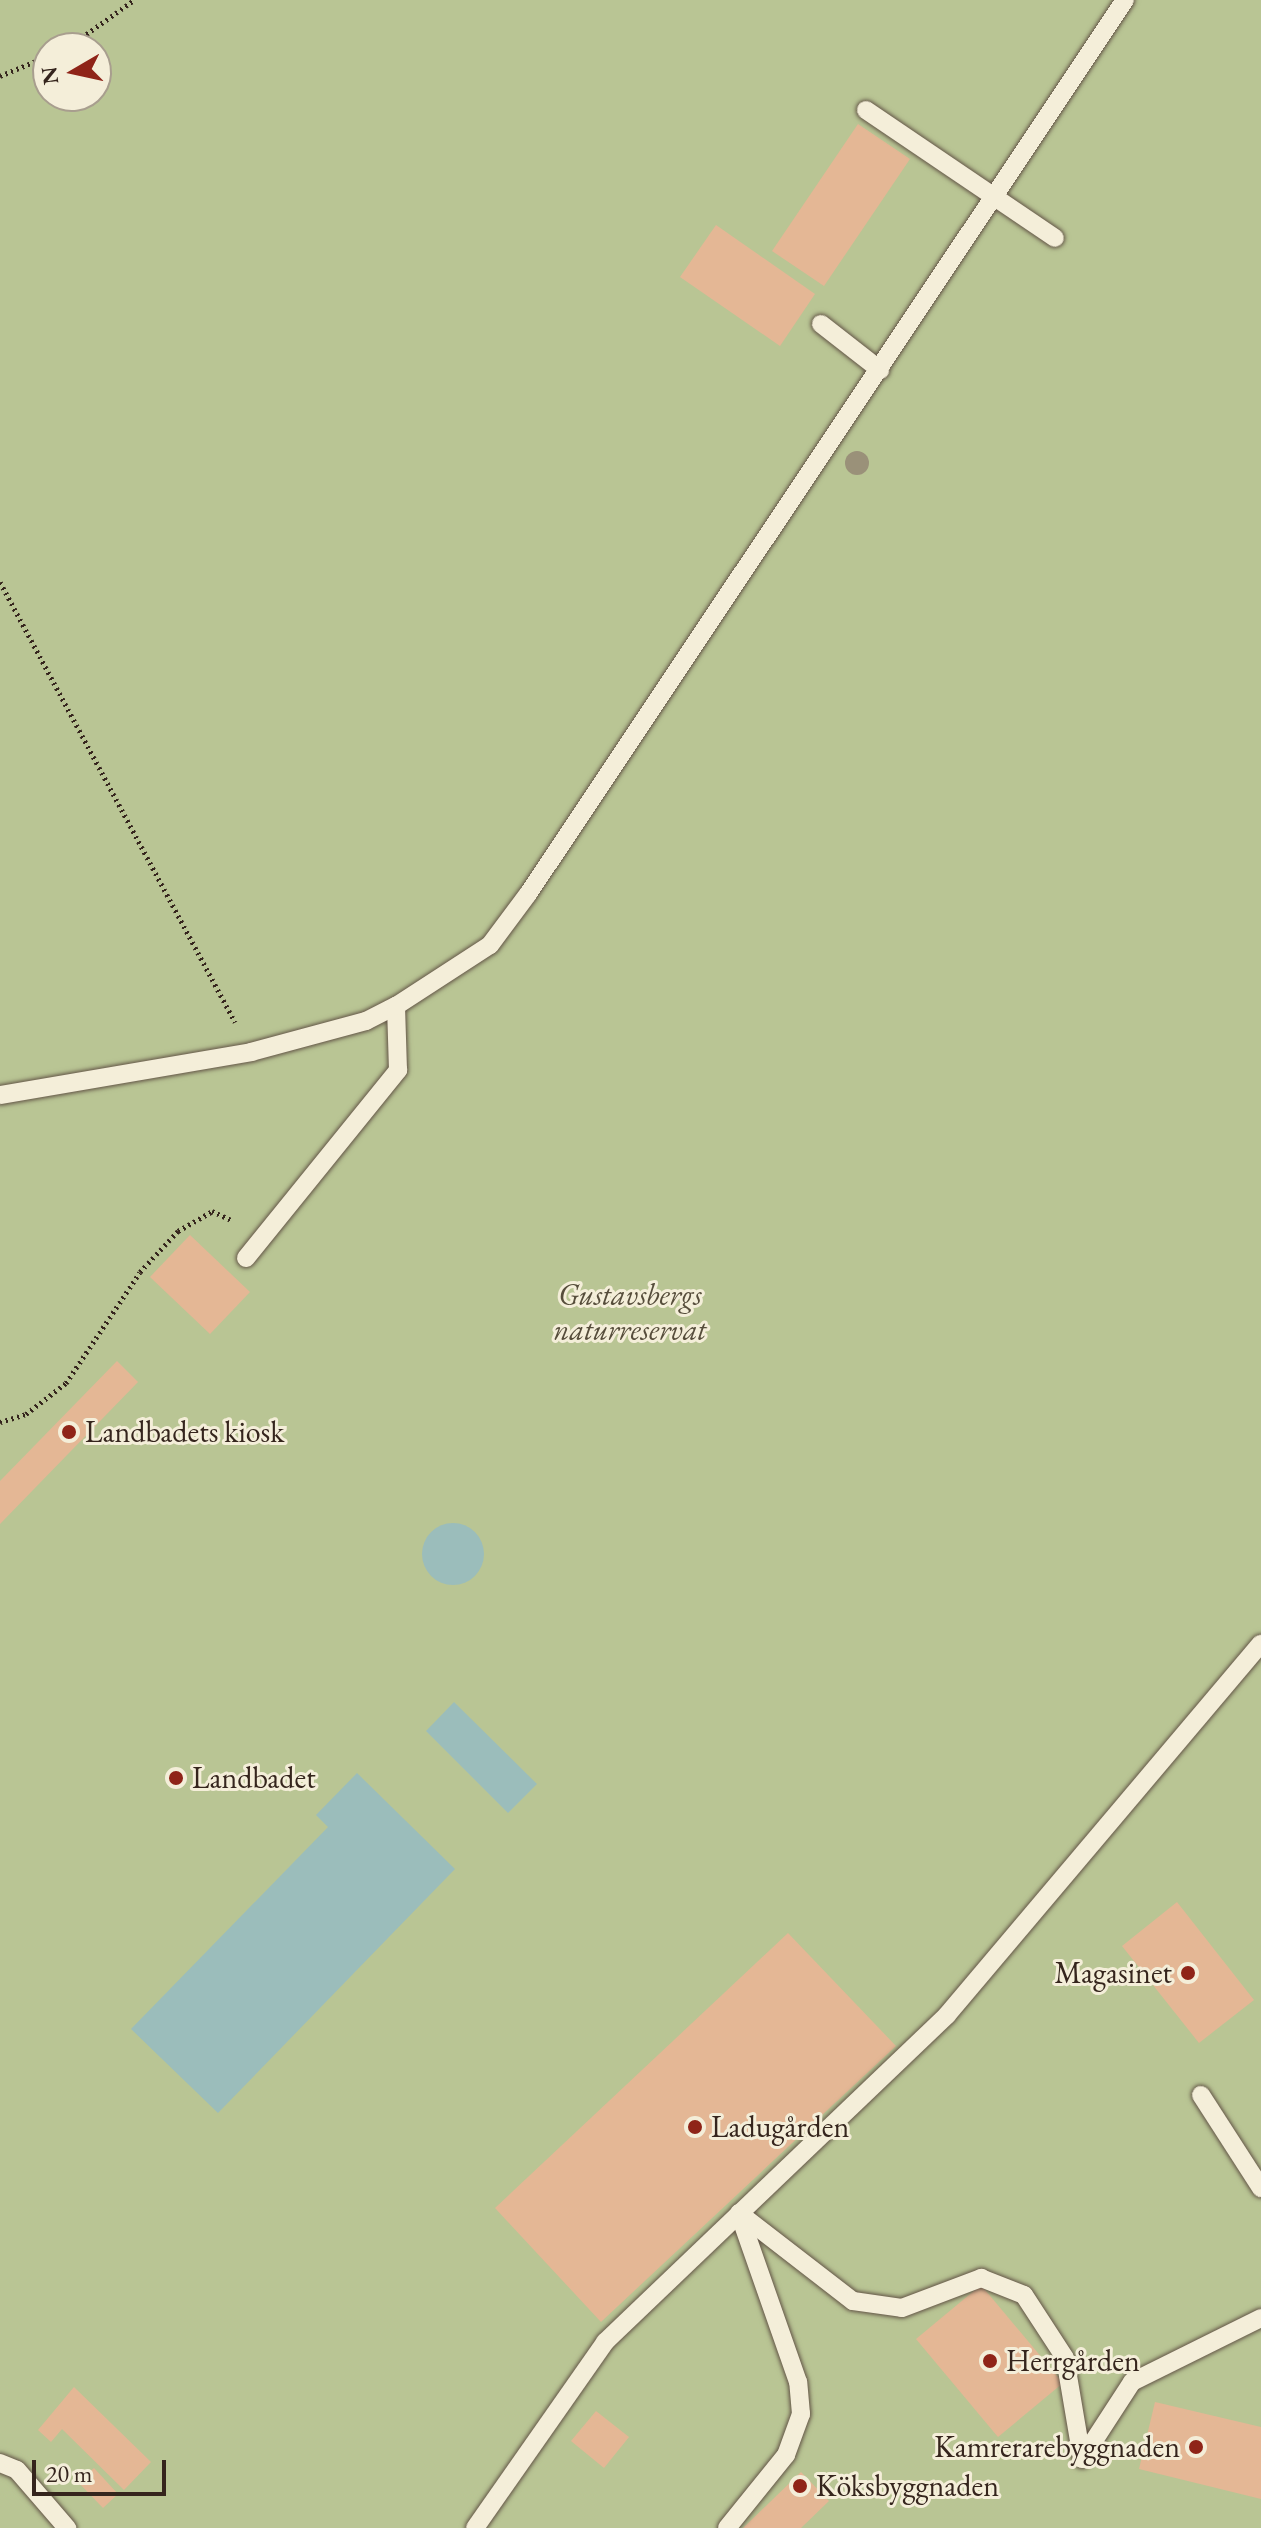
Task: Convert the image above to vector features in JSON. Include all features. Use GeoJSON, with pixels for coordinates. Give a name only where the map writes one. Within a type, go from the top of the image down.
{"type":"FeatureCollection","features":[{"type":"Feature","properties":{"kind":"lane"},"geometry":{"type":"LineString","coordinates":[[0,1095],[251,1052],[366,1021],[396,1006],[490,945],[997,196],[1125,0]]}},
{"type":"Feature","properties":{"kind":"lane"},"geometry":{"type":"LineString","coordinates":[[866,110],[1055,238]]}},
{"type":"Feature","properties":{"kind":"lane"},"geometry":{"type":"LineString","coordinates":[[821,324],[880,370]]}},
{"type":"Feature","properties":{"kind":"lane"},"geometry":{"type":"LineString","coordinates":[[246,1258],[398,1070],[396,1006]]}},
{"type":"Feature","properties":{"kind":"lane"},"geometry":{"type":"LineString","coordinates":[[475,2528],[605,2342],[947,2015],[1261,1644]]}},
{"type":"Feature","properties":{"kind":"lane"},"geometry":{"type":"LineString","coordinates":[[1201,2095],[1261,2188]]}},
{"type":"Feature","properties":{"kind":"lane"},"geometry":{"type":"LineString","coordinates":[[739,2213],[853,2301],[902,2308],[981,2278],[1024,2295],[1065,2358],[1082,2459],[1132,2382],[1261,2318]]}},
{"type":"Feature","properties":{"kind":"lane"},"geometry":{"type":"LineString","coordinates":[[727,2528],[786,2455],[801,2414],[798,2382],[739,2213]]}},
{"type":"Feature","properties":{"kind":"lane"},"geometry":{"type":"LineString","coordinates":[[0,2463],[17,2470],[67,2528]]}},
{"type":"Feature","properties":{"kind":"path"},"geometry":{"type":"LineString","coordinates":[[89,32],[134,0]]}},
{"type":"Feature","properties":{"kind":"path"},"geometry":{"type":"LineString","coordinates":[[0,76],[32,63]]}},
{"type":"Feature","properties":{"kind":"path"},"geometry":{"type":"LineString","coordinates":[[0,582],[251,1052]]}},
{"type":"Feature","properties":{"kind":"path"},"geometry":{"type":"LineString","coordinates":[[0,1422],[26,1414],[66,1383],[140,1272],[178,1231],[212,1211],[264,1236]]}},
{"type":"Feature","properties":{"kind":"green space","name":"Gustavsbergs naturreservat"},"geometry":{"type":"Polygon","coordinates":[[[0,0],[1261,0],[1261,2528],[0,2528],[0,0]]]}},
{"type":"Feature","properties":{"kind":"water"},"geometry":{"type":"Polygon","coordinates":[[[453,1523],[465,1525],[475,1532],[482,1542],[482,1566],[475,1576],[465,1583],[453,1585],[441,1583],[431,1576],[424,1566],[422,1554],[424,1542],[431,1532],[441,1525],[453,1523]]]}},
{"type":"Feature","properties":{"kind":"water"},"geometry":{"type":"Polygon","coordinates":[[[454,1702],[537,1784],[508,1813],[426,1731],[454,1702]]]}},
{"type":"Feature","properties":{"kind":"water"},"geometry":{"type":"Polygon","coordinates":[[[357,1773],[455,1869],[218,2113],[131,2029],[328,1827],[316,1815],[357,1773]]]}},
{"type":"Feature","properties":{"kind":"building"},"geometry":{"type":"Polygon","coordinates":[[[858,124],[910,159],[824,286],[772,251],[858,124]]]}},
{"type":"Feature","properties":{"kind":"building"},"geometry":{"type":"Polygon","coordinates":[[[716,225],[815,294],[780,346],[680,277],[716,225]]]}},
{"type":"Feature","properties":{"kind":"building","name":"Landbadets kiosk"},"geometry":{"type":"Polygon","coordinates":[[[190,1235],[250,1292],[210,1334],[150,1277],[190,1235]]]}},
{"type":"Feature","properties":{"kind":"building","name":"Landbadets kiosk"},"geometry":{"type":"Polygon","coordinates":[[[117,1361],[138,1382],[0,1524],[0,1481],[117,1361]]]}},
{"type":"Feature","properties":{"kind":"building","name":"Magasinet"},"geometry":{"type":"Polygon","coordinates":[[[1177,1902],[1254,2000],[1199,2043],[1122,1946],[1177,1902]]]}},
{"type":"Feature","properties":{"kind":"building","name":"Ladugården"},"geometry":{"type":"Polygon","coordinates":[[[788,1933],[896,2046],[601,2322],[495,2208],[788,1933]]]}},
{"type":"Feature","properties":{"kind":"building","name":"Herrgården"},"geometry":{"type":"Polygon","coordinates":[[[981,2285],[1063,2383],[998,2437],[916,2339],[981,2285]]]}},
{"type":"Feature","properties":{"kind":"building"},"geometry":{"type":"Polygon","coordinates":[[[74,2387],[151,2462],[124,2490],[62,2429],[51,2442],[38,2430],[74,2387]]]}},
{"type":"Feature","properties":{"kind":"building","name":"Kamrerarebyggnaden"},"geometry":{"type":"Polygon","coordinates":[[[1155,2402],[1261,2427],[1261,2499],[1139,2469],[1155,2402]]]}},
{"type":"Feature","properties":{"kind":"building"},"geometry":{"type":"Polygon","coordinates":[[[596,2411],[629,2437],[604,2468],[571,2441],[596,2411]]]}},
{"type":"Feature","properties":{"kind":"building"},"geometry":{"type":"Polygon","coordinates":[[[94,2468],[118,2494],[103,2508],[78,2482],[94,2468]]]}},
{"type":"Feature","properties":{"kind":"building","name":"Köksbyggnaden"},"geometry":{"type":"Polygon","coordinates":[[[801,2472],[829,2501],[801,2528],[743,2528],[801,2472]]]}},
{"type":"Feature","properties":{"kind":"place","name":"Landbadets kiosk"},"geometry":{"type":"Point","coordinates":[69,1432]}},
{"type":"Feature","properties":{"kind":"place","name":"Landbadet"},"geometry":{"type":"Point","coordinates":[176,1778]}},
{"type":"Feature","properties":{"kind":"place","name":"Magasinet"},"geometry":{"type":"Point","coordinates":[1188,1973]}},
{"type":"Feature","properties":{"kind":"place","name":"Ladugården"},"geometry":{"type":"Point","coordinates":[695,2127]}},
{"type":"Feature","properties":{"kind":"place","name":"Herrgården"},"geometry":{"type":"Point","coordinates":[990,2361]}},
{"type":"Feature","properties":{"kind":"place","name":"Kamrerarebyggnaden"},"geometry":{"type":"Point","coordinates":[1196,2447]}},
{"type":"Feature","properties":{"kind":"place","name":"Köksbyggnaden"},"geometry":{"type":"Point","coordinates":[800,2486]}}]}
